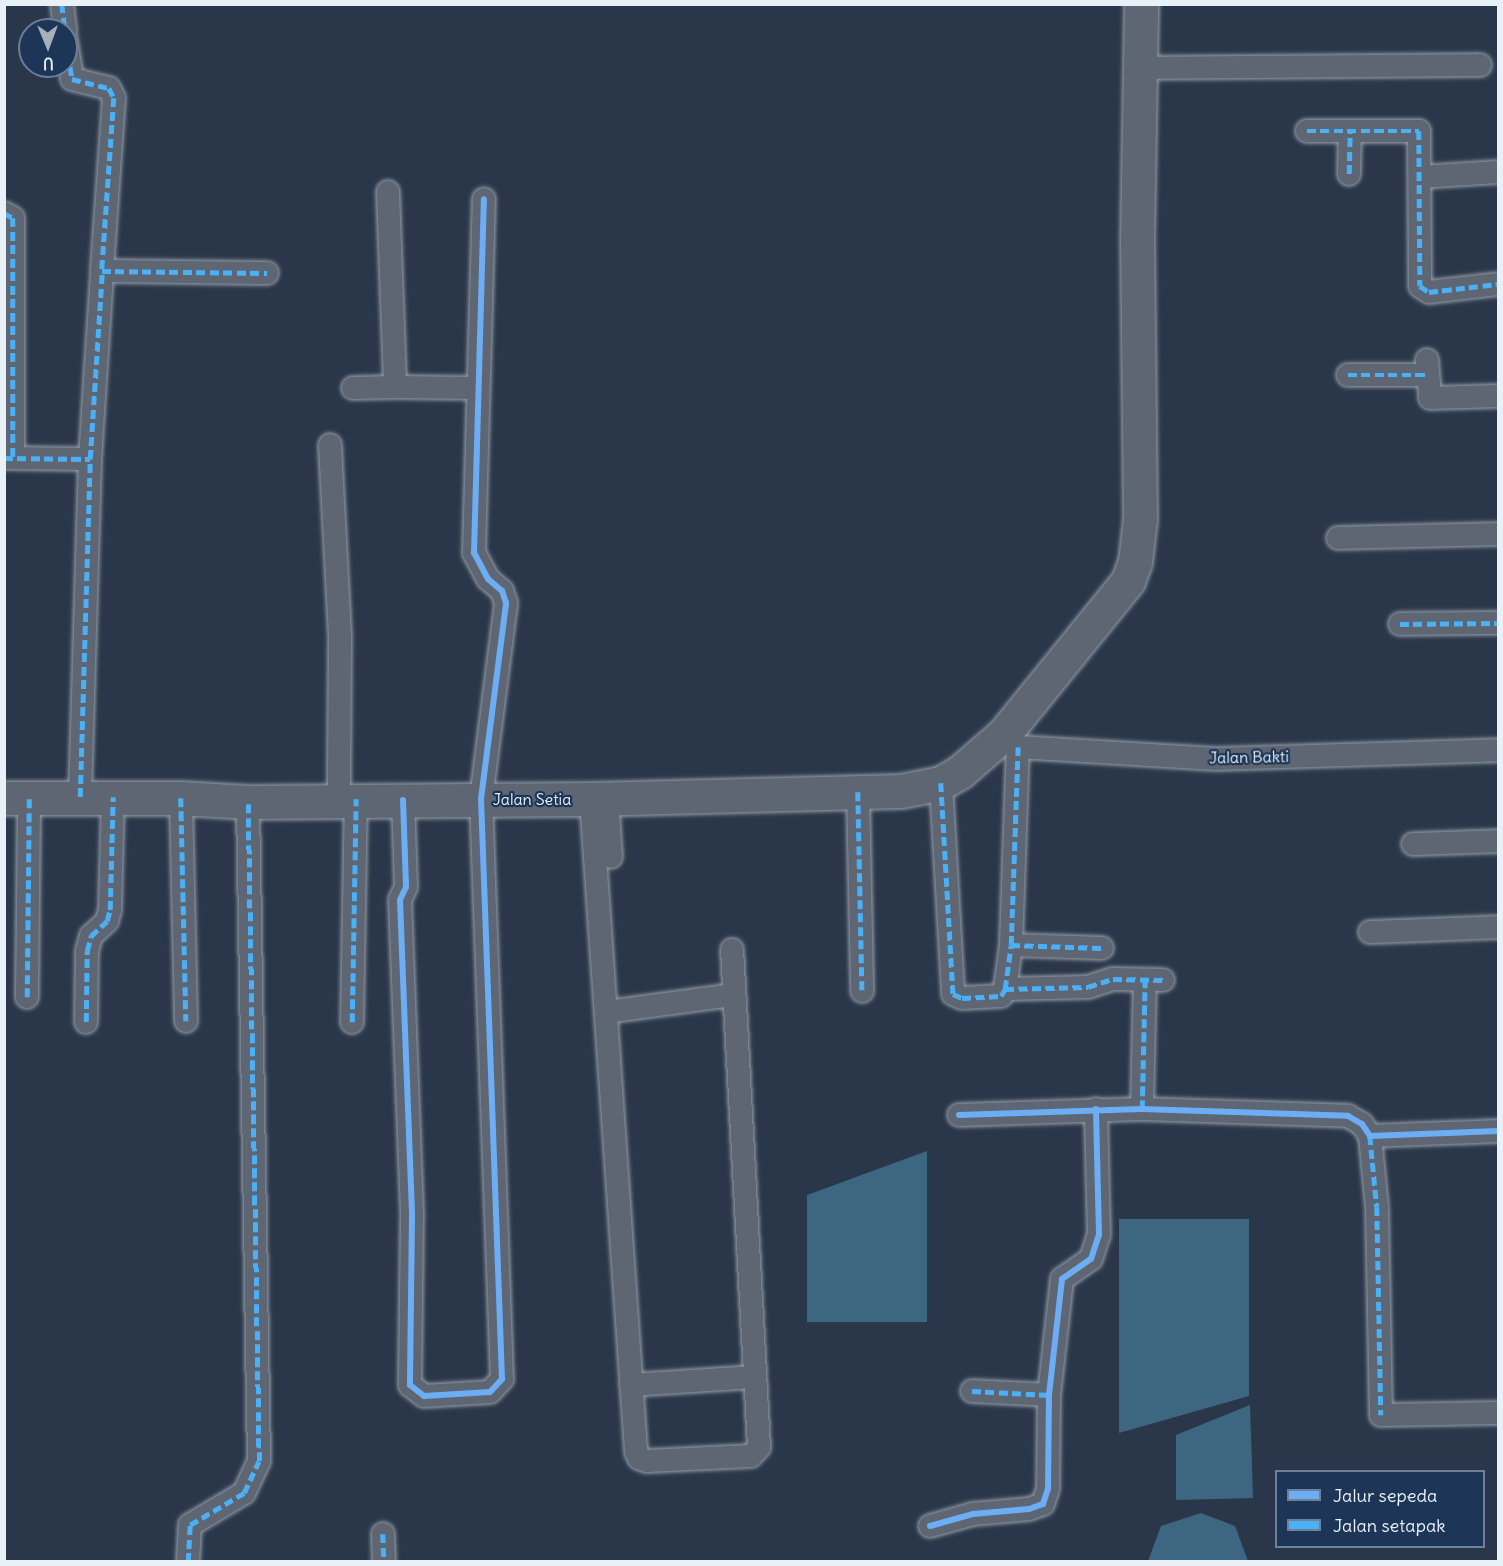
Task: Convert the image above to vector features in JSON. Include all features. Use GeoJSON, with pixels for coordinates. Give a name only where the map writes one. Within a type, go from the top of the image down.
{"type":"FeatureCollection","features":[{"type":"Feature","properties":{"kind":"main road"},"geometry":{"type":"LineString","coordinates":[[928,787],[960,772],[1011,740],[1128,581],[1135,562],[1140,519],[1137,241],[1141,4]]}},
{"type":"Feature","properties":{"kind":"main road","name":"Jalan Setia"},"geometry":{"type":"LineString","coordinates":[[17,798],[181,798],[248,802],[599,799],[858,792],[928,787]]}},
{"type":"Feature","properties":{"kind":"street"},"geometry":{"type":"LineString","coordinates":[[1140,68],[1480,65]]}},
{"type":"Feature","properties":{"kind":"street"},"geometry":{"type":"LineString","coordinates":[[72,78],[109,88],[114,98],[90,459],[80,797]]}},
{"type":"Feature","properties":{"kind":"street"},"geometry":{"type":"LineString","coordinates":[[1307,131],[1419,131],[1420,286],[1423,291],[1498,284]]}},
{"type":"Feature","properties":{"kind":"street"},"geometry":{"type":"LineString","coordinates":[[1349,174],[1350,131]]}},
{"type":"Feature","properties":{"kind":"street"},"geometry":{"type":"LineString","coordinates":[[1420,177],[1498,172]]}},
{"type":"Feature","properties":{"kind":"street"},"geometry":{"type":"LineString","coordinates":[[388,192],[395,387]]}},
{"type":"Feature","properties":{"kind":"street"},"geometry":{"type":"LineString","coordinates":[[403,800],[406,887],[400,900],[412,1216],[410,1385],[424,1396],[490,1392],[502,1379],[481,799],[506,603],[502,591],[488,579],[474,553],[476,388],[484,199]]}},
{"type":"Feature","properties":{"kind":"street"},"geometry":{"type":"LineString","coordinates":[[4,213],[13,218],[9,458],[90,459]]}},
{"type":"Feature","properties":{"kind":"street"},"geometry":{"type":"LineString","coordinates":[[102,271],[267,273]]}},
{"type":"Feature","properties":{"kind":"street"},"geometry":{"type":"LineString","coordinates":[[1348,375],[1427,367],[1428,393],[1434,400],[1498,396]]}},
{"type":"Feature","properties":{"kind":"street"},"geometry":{"type":"LineString","coordinates":[[353,388],[476,388]]}},
{"type":"Feature","properties":{"kind":"street"},"geometry":{"type":"LineString","coordinates":[[330,445],[347,800],[352,1022]]}},
{"type":"Feature","properties":{"kind":"street"},"geometry":{"type":"LineString","coordinates":[[1338,538],[1498,534]]}},
{"type":"Feature","properties":{"kind":"street"},"geometry":{"type":"LineString","coordinates":[[1400,624],[1498,623]]}},
{"type":"Feature","properties":{"kind":"street"},"geometry":{"type":"LineString","coordinates":[[1005,989],[1011,945],[1011,740]]}},
{"type":"Feature","properties":{"kind":"street","name":"Jalan Bakti"},"geometry":{"type":"LineString","coordinates":[[1011,740],[1215,759],[1498,750]]}},
{"type":"Feature","properties":{"kind":"street"},"geometry":{"type":"LineString","coordinates":[[928,787],[954,994],[962,998],[992,998],[1005,989],[1088,987],[1113,979],[1154,980],[1142,1109]]}},
{"type":"Feature","properties":{"kind":"street"},"geometry":{"type":"LineString","coordinates":[[858,792],[862,991]]}},
{"type":"Feature","properties":{"kind":"street"},"geometry":{"type":"LineString","coordinates":[[86,1022],[87,951],[91,936],[107,921],[110,910],[113,797]]}},
{"type":"Feature","properties":{"kind":"street"},"geometry":{"type":"LineString","coordinates":[[17,798],[27,997]]}},
{"type":"Feature","properties":{"kind":"street"},"geometry":{"type":"LineString","coordinates":[[181,798],[186,1021]]}},
{"type":"Feature","properties":{"kind":"street"},"geometry":{"type":"LineString","coordinates":[[599,799],[613,1012],[631,1384],[639,1458],[751,1456],[759,1447],[732,995],[732,950]]}},
{"type":"Feature","properties":{"kind":"street"},"geometry":{"type":"LineString","coordinates":[[188,1562],[190,1525],[244,1493],[259,1461],[248,802]]}},
{"type":"Feature","properties":{"kind":"street"},"geometry":{"type":"LineString","coordinates":[[1413,844],[1498,841]]}},
{"type":"Feature","properties":{"kind":"street"},"geometry":{"type":"LineString","coordinates":[[1370,932],[1498,927]]}},
{"type":"Feature","properties":{"kind":"street"},"geometry":{"type":"LineString","coordinates":[[1011,945],[1102,948]]}},
{"type":"Feature","properties":{"kind":"street"},"geometry":{"type":"LineString","coordinates":[[613,1012],[732,995]]}},
{"type":"Feature","properties":{"kind":"street"},"geometry":{"type":"LineString","coordinates":[[959,1115],[1142,1109],[1348,1116],[1362,1124],[1370,1136],[1377,1208],[1381,1415],[1498,1413]]}},
{"type":"Feature","properties":{"kind":"street"},"geometry":{"type":"LineString","coordinates":[[930,1526],[973,1514],[1029,1509],[1043,1504],[1048,1489],[1049,1395],[1062,1279],[1091,1259],[1099,1235],[1096,1110]]}},
{"type":"Feature","properties":{"kind":"street"},"geometry":{"type":"LineString","coordinates":[[1370,1136],[1498,1131]]}},
{"type":"Feature","properties":{"kind":"street"},"geometry":{"type":"LineString","coordinates":[[631,1384],[754,1377]]}},
{"type":"Feature","properties":{"kind":"street"},"geometry":{"type":"LineString","coordinates":[[972,1391],[1049,1395]]}},
{"type":"Feature","properties":{"kind":"street"},"geometry":{"type":"LineString","coordinates":[[383,1534],[384,1562]]}},
{"type":"Feature","properties":{"kind":"water"},"geometry":{"type":"Polygon","coordinates":[[[927,1151],[927,1322],[807,1322],[807,1195],[927,1151]]]}},
{"type":"Feature","properties":{"kind":"water"},"geometry":{"type":"Polygon","coordinates":[[[1119,1219],[1249,1219],[1249,1396],[1119,1433],[1119,1219]]]}},
{"type":"Feature","properties":{"kind":"water"},"geometry":{"type":"Polygon","coordinates":[[[1250,1405],[1253,1498],[1176,1500],[1176,1435],[1250,1405]]]}},
{"type":"Feature","properties":{"kind":"water"},"geometry":{"type":"Polygon","coordinates":[[[1201,1513],[1235,1526],[1248,1561],[1148,1561],[1161,1526],[1201,1513]]]}},
{"type":"Feature","properties":{"kind":"marked path"},"geometry":{"type":"LineString","coordinates":[[62,4],[64,18]]}},
{"type":"Feature","properties":{"kind":"marked path"},"geometry":{"type":"LineString","coordinates":[[72,78],[109,88],[114,98],[102,271]]}},
{"type":"Feature","properties":{"kind":"marked path"},"geometry":{"type":"LineString","coordinates":[[1307,131],[1419,131],[1420,286],[1429,292],[1498,284]]}},
{"type":"Feature","properties":{"kind":"marked path"},"geometry":{"type":"LineString","coordinates":[[1349,174],[1350,131]]}},
{"type":"Feature","properties":{"kind":"marked path"},"geometry":{"type":"LineString","coordinates":[[4,213],[13,218],[13,458]]}},
{"type":"Feature","properties":{"kind":"marked path"},"geometry":{"type":"LineString","coordinates":[[4,458],[90,459],[102,271],[267,273]]}},
{"type":"Feature","properties":{"kind":"marked path"},"geometry":{"type":"LineString","coordinates":[[1348,375],[1428,375]]}},
{"type":"Feature","properties":{"kind":"marked path"},"geometry":{"type":"LineString","coordinates":[[80,797],[90,459]]}},
{"type":"Feature","properties":{"kind":"marked path"},"geometry":{"type":"LineString","coordinates":[[1400,624],[1498,623]]}},
{"type":"Feature","properties":{"kind":"marked path"},"geometry":{"type":"LineString","coordinates":[[941,783],[953,994],[962,998],[1001,996],[1005,989],[1011,945],[1018,747]]}},
{"type":"Feature","properties":{"kind":"marked path"},"geometry":{"type":"LineString","coordinates":[[858,792],[862,991]]}},
{"type":"Feature","properties":{"kind":"marked path"},"geometry":{"type":"LineString","coordinates":[[86,1022],[87,951],[91,936],[107,921],[110,910],[113,797]]}},
{"type":"Feature","properties":{"kind":"marked path"},"geometry":{"type":"LineString","coordinates":[[27,997],[29,798]]}},
{"type":"Feature","properties":{"kind":"marked path"},"geometry":{"type":"LineString","coordinates":[[181,798],[186,1021]]}},
{"type":"Feature","properties":{"kind":"marked path"},"geometry":{"type":"LineString","coordinates":[[352,1022],[356,799]]}},
{"type":"Feature","properties":{"kind":"marked path"},"geometry":{"type":"LineString","coordinates":[[188,1562],[190,1525],[244,1493],[259,1461],[248,802]]}},
{"type":"Feature","properties":{"kind":"marked path"},"geometry":{"type":"LineString","coordinates":[[1011,945],[1102,948]]}},
{"type":"Feature","properties":{"kind":"marked path"},"geometry":{"type":"LineString","coordinates":[[1005,989],[1088,987],[1113,979],[1163,980]]}},
{"type":"Feature","properties":{"kind":"marked path"},"geometry":{"type":"LineString","coordinates":[[1142,1109],[1145,980]]}},
{"type":"Feature","properties":{"kind":"marked path"},"geometry":{"type":"LineString","coordinates":[[1370,1136],[1377,1207],[1381,1415]]}},
{"type":"Feature","properties":{"kind":"marked path"},"geometry":{"type":"LineString","coordinates":[[972,1391],[1049,1395]]}},
{"type":"Feature","properties":{"kind":"marked path"},"geometry":{"type":"LineString","coordinates":[[383,1534],[384,1562]]}},
{"type":"Feature","properties":{"kind":"cycle path"},"geometry":{"type":"LineString","coordinates":[[403,800],[406,887],[400,900],[412,1216],[410,1385],[424,1396],[490,1392],[502,1379],[481,799],[506,603],[502,591],[488,579],[474,553],[484,199]]}},
{"type":"Feature","properties":{"kind":"cycle path"},"geometry":{"type":"LineString","coordinates":[[930,1526],[973,1514],[1029,1509],[1043,1504],[1048,1489],[1049,1395],[1062,1279],[1091,1259],[1099,1235],[1096,1109]]}},
{"type":"Feature","properties":{"kind":"cycle path"},"geometry":{"type":"LineString","coordinates":[[959,1115],[1142,1109],[1348,1116],[1362,1124],[1370,1136],[1498,1131]]}}]}
